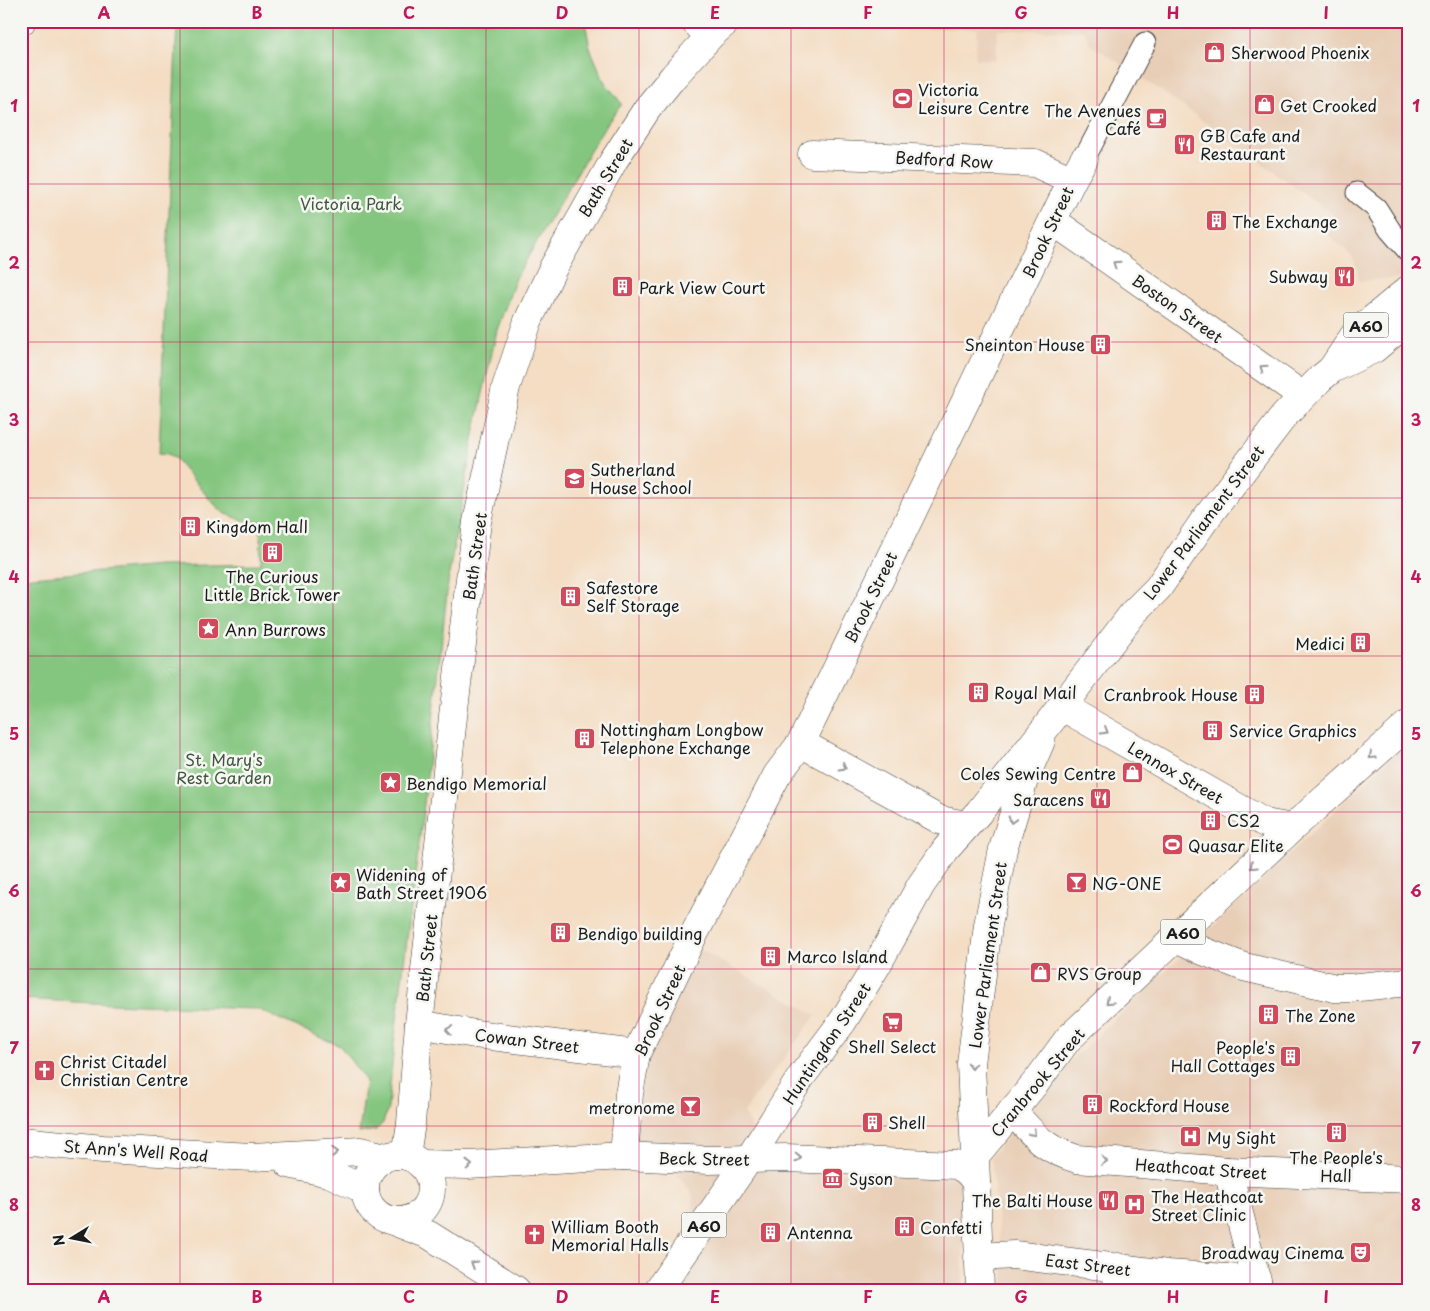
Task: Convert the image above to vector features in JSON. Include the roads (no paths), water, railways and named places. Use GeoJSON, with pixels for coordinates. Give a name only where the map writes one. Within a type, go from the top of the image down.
{"type":"FeatureCollection","features":[{"type":"Feature","properties":{"kind":"main road","name":"Bath Street"},"geometry":{"type":"LineString","coordinates":[[404,1159],[411,1123],[419,1024],[477,522],[506,386],[528,321],[553,268],[591,199],[648,109],[710,26]]}},
{"type":"Feature","properties":{"kind":"main road","name":"Bedford Row"},"geometry":{"type":"LineString","coordinates":[[812,154],[1035,163],[1078,170]]}},
{"type":"Feature","properties":{"kind":"main road","name":"Brook Street"},"geometry":{"type":"LineString","coordinates":[[624,1156],[629,1094],[636,1054],[694,935],[777,775],[801,743],[1078,170]]}},
{"type":"Feature","properties":{"kind":"main road","name":"Boston Street"},"geometry":{"type":"LineString","coordinates":[[1053,221],[1303,396]]}},
{"type":"Feature","properties":{"kind":"main road","name":"Lower Parliament Street"},"geometry":{"type":"LineString","coordinates":[[980,1290],[971,1064],[988,925],[1003,850],[1024,780],[1055,715],[1134,612],[1158,588],[1204,521],[1264,440],[1303,396],[1332,369],[1355,334],[1409,290]]}},
{"type":"Feature","properties":{"kind":"main road","name":"Lower Parliament Street"},"geometry":{"type":"LineString","coordinates":[[1332,369],[1374,350],[1409,320]]}},
{"type":"Feature","properties":{"kind":"main road","name":"Lennox Street"},"geometry":{"type":"LineString","coordinates":[[1055,715],[1076,714],[1265,823],[1292,828]]}},
{"type":"Feature","properties":{"kind":"main road","name":"Huntingdon Street"},"geometry":{"type":"LineString","coordinates":[[658,1290],[750,1159],[802,1077],[843,1022],[921,885],[946,849],[1055,715]]}},
{"type":"Feature","properties":{"kind":"main road","name":"Cranbrook Street"},"geometry":{"type":"LineString","coordinates":[[975,1156],[1038,1081],[1068,1040],[1292,828],[1409,724]]}},
{"type":"Feature","properties":{"kind":"main road"},"geometry":{"type":"LineString","coordinates":[[801,743],[940,820],[966,825]]}},
{"type":"Feature","properties":{"kind":"main road"},"geometry":{"type":"LineString","coordinates":[[1177,938],[1203,952],[1244,967],[1335,988],[1409,982]]}},
{"type":"Feature","properties":{"kind":"main road","name":"Cowan Street"},"geometry":{"type":"LineString","coordinates":[[419,1024],[474,1034],[636,1054]]}},
{"type":"Feature","properties":{"kind":"main road","name":"Heathcoat Street"},"geometry":{"type":"LineString","coordinates":[[1012,1111],[1042,1144],[1056,1152],[1077,1159],[1228,1170],[1409,1179]]}},
{"type":"Feature","properties":{"kind":"main road","name":"St Ann's Well Road"},"geometry":{"type":"LineString","coordinates":[[21,1141],[103,1149],[252,1157],[361,1151],[404,1159]]}},
{"type":"Feature","properties":{"kind":"main road","name":"Beck Street"},"geometry":{"type":"LineString","coordinates":[[404,1159],[468,1165],[624,1156],[709,1160],[786,1158],[956,1165],[966,1169],[974,1177],[977,1186]]}},
{"type":"Feature","properties":{"kind":"main road","name":"St Ann's Well Road"},"geometry":{"type":"LineString","coordinates":[[252,1157],[329,1173],[365,1190]]}},
{"type":"Feature","properties":{"kind":"main road"},"geometry":{"type":"LineString","coordinates":[[390,1220],[410,1219],[420,1213],[427,1205],[431,1194],[431,1183],[428,1173],[404,1159],[377,1163],[370,1170],[365,1190],[367,1200],[373,1209],[380,1216],[390,1220],[429,1235],[516,1290]]}},
{"type":"Feature","properties":{"kind":"main road"},"geometry":{"type":"LineString","coordinates":[[1228,1170],[1258,1285]]}},
{"type":"Feature","properties":{"kind":"main road","name":"East Street"},"geometry":{"type":"LineString","coordinates":[[978,1257],[1014,1255],[1117,1278],[1168,1274],[1258,1285]]}},
{"type":"Feature","properties":{"kind":"street","name":"Brook Street"},"geometry":{"type":"LineString","coordinates":[[1078,170],[1145,43]]}},
{"type":"Feature","properties":{"kind":"street"},"geometry":{"type":"LineString","coordinates":[[1357,193],[1376,208],[1390,230],[1409,252]]}},
{"type":"Feature","properties":{"kind":"place","name":"Sherwood Phoenix"},"geometry":{"type":"Point","coordinates":[1215,52]}},
{"type":"Feature","properties":{"kind":"place","name":"Victoria Leisure Centre"},"geometry":{"type":"Point","coordinates":[902,98]}},
{"type":"Feature","properties":{"kind":"place","name":"Get Crooked"},"geometry":{"type":"Point","coordinates":[1264,105]}},
{"type":"Feature","properties":{"kind":"place","name":"The Avenues Café"},"geometry":{"type":"Point","coordinates":[1157,119]}},
{"type":"Feature","properties":{"kind":"place","name":"GB Cafe and Restaurant"},"geometry":{"type":"Point","coordinates":[1184,144]}},
{"type":"Feature","properties":{"kind":"place","name":"The Exchange"},"geometry":{"type":"Point","coordinates":[1216,221]}},
{"type":"Feature","properties":{"kind":"place","name":"Subway"},"geometry":{"type":"Point","coordinates":[1344,276]}},
{"type":"Feature","properties":{"kind":"place","name":"Park View Court"},"geometry":{"type":"Point","coordinates":[623,287]}},
{"type":"Feature","properties":{"kind":"place","name":"Sneinton House"},"geometry":{"type":"Point","coordinates":[1101,344]}},
{"type":"Feature","properties":{"kind":"place","name":"Sutherland House School"},"geometry":{"type":"Point","coordinates":[574,478]}},
{"type":"Feature","properties":{"kind":"place","name":"Kingdom Hall"},"geometry":{"type":"Point","coordinates":[190,526]}},
{"type":"Feature","properties":{"kind":"place","name":"The Curious Little Brick Tower"},"geometry":{"type":"Point","coordinates":[272,552]}},
{"type":"Feature","properties":{"kind":"place","name":"Safestore Self Storage"},"geometry":{"type":"Point","coordinates":[570,596]}},
{"type":"Feature","properties":{"kind":"place","name":"Ann Burrows"},"geometry":{"type":"Point","coordinates":[209,629]}},
{"type":"Feature","properties":{"kind":"place","name":"Medici"},"geometry":{"type":"Point","coordinates":[1361,643]}},
{"type":"Feature","properties":{"kind":"place","name":"Royal Mail"},"geometry":{"type":"Point","coordinates":[978,692]}},
{"type":"Feature","properties":{"kind":"place","name":"Cranbrook House"},"geometry":{"type":"Point","coordinates":[1254,694]}},
{"type":"Feature","properties":{"kind":"place","name":"Service Graphics"},"geometry":{"type":"Point","coordinates":[1213,730]}},
{"type":"Feature","properties":{"kind":"place","name":"Nottingham Longbow Telephone Exchange"},"geometry":{"type":"Point","coordinates":[584,738]}},
{"type":"Feature","properties":{"kind":"place","name":"Coles Sewing Centre"},"geometry":{"type":"Point","coordinates":[1132,773]}},
{"type":"Feature","properties":{"kind":"place","name":"Bendigo Memorial"},"geometry":{"type":"Point","coordinates":[390,783]}},
{"type":"Feature","properties":{"kind":"place","name":"Saracens"},"geometry":{"type":"Point","coordinates":[1100,799]}},
{"type":"Feature","properties":{"kind":"place","name":"CS2"},"geometry":{"type":"Point","coordinates":[1211,820]}},
{"type":"Feature","properties":{"kind":"place","name":"Quasar Elite"},"geometry":{"type":"Point","coordinates":[1172,845]}},
{"type":"Feature","properties":{"kind":"place","name":"Widening of Bath Street 1906"},"geometry":{"type":"Point","coordinates":[340,883]}},
{"type":"Feature","properties":{"kind":"place","name":"NG-ONE"},"geometry":{"type":"Point","coordinates":[1076,883]}},
{"type":"Feature","properties":{"kind":"place","name":"Bendigo building"},"geometry":{"type":"Point","coordinates":[561,933]}},
{"type":"Feature","properties":{"kind":"place","name":"Marco Island"},"geometry":{"type":"Point","coordinates":[771,956]}},
{"type":"Feature","properties":{"kind":"place","name":"RVS Group"},"geometry":{"type":"Point","coordinates":[1041,973]}},
{"type":"Feature","properties":{"kind":"place","name":"The Zone"},"geometry":{"type":"Point","coordinates":[1269,1015]}},
{"type":"Feature","properties":{"kind":"place","name":"Shell Select"},"geometry":{"type":"Point","coordinates":[892,1022]}},
{"type":"Feature","properties":{"kind":"place","name":"People's Hall Cottages"},"geometry":{"type":"Point","coordinates":[1291,1056]}},
{"type":"Feature","properties":{"kind":"place","name":"Christ Citadel Christian Centre"},"geometry":{"type":"Point","coordinates":[44,1070]}},
{"type":"Feature","properties":{"kind":"place","name":"Rockford House"},"geometry":{"type":"Point","coordinates":[1093,1105]}},
{"type":"Feature","properties":{"kind":"place","name":"metronome"},"geometry":{"type":"Point","coordinates":[691,1107]}},
{"type":"Feature","properties":{"kind":"place","name":"Shell"},"geometry":{"type":"Point","coordinates":[872,1122]}},
{"type":"Feature","properties":{"kind":"place","name":"The People's Hall"},"geometry":{"type":"Point","coordinates":[1336,1133]}},
{"type":"Feature","properties":{"kind":"place","name":"My Sight"},"geometry":{"type":"Point","coordinates":[1191,1137]}},
{"type":"Feature","properties":{"kind":"place","name":"Syson"},"geometry":{"type":"Point","coordinates":[833,1178]}},
{"type":"Feature","properties":{"kind":"place","name":"The Balti House"},"geometry":{"type":"Point","coordinates":[1109,1200]}},
{"type":"Feature","properties":{"kind":"place","name":"The Heathcoat Street Clinic"},"geometry":{"type":"Point","coordinates":[1135,1205]}},
{"type":"Feature","properties":{"kind":"place","name":"Confetti"},"geometry":{"type":"Point","coordinates":[904,1227]}},
{"type":"Feature","properties":{"kind":"place","name":"Antenna"},"geometry":{"type":"Point","coordinates":[771,1232]}},
{"type":"Feature","properties":{"kind":"place","name":"William Booth Memorial Halls"},"geometry":{"type":"Point","coordinates":[535,1235]}},
{"type":"Feature","properties":{"kind":"place","name":"Broadway Cinema"},"geometry":{"type":"Point","coordinates":[1360,1252]}},
{"type":"Feature","properties":{"kind":"park label","name":"Victoria Park"},"geometry":{"type":"Point","coordinates":[351,203]}},
{"type":"Feature","properties":{"kind":"park label","name":"St. Mary's Rest Garden"},"geometry":{"type":"Point","coordinates":[224,768]}}]}
